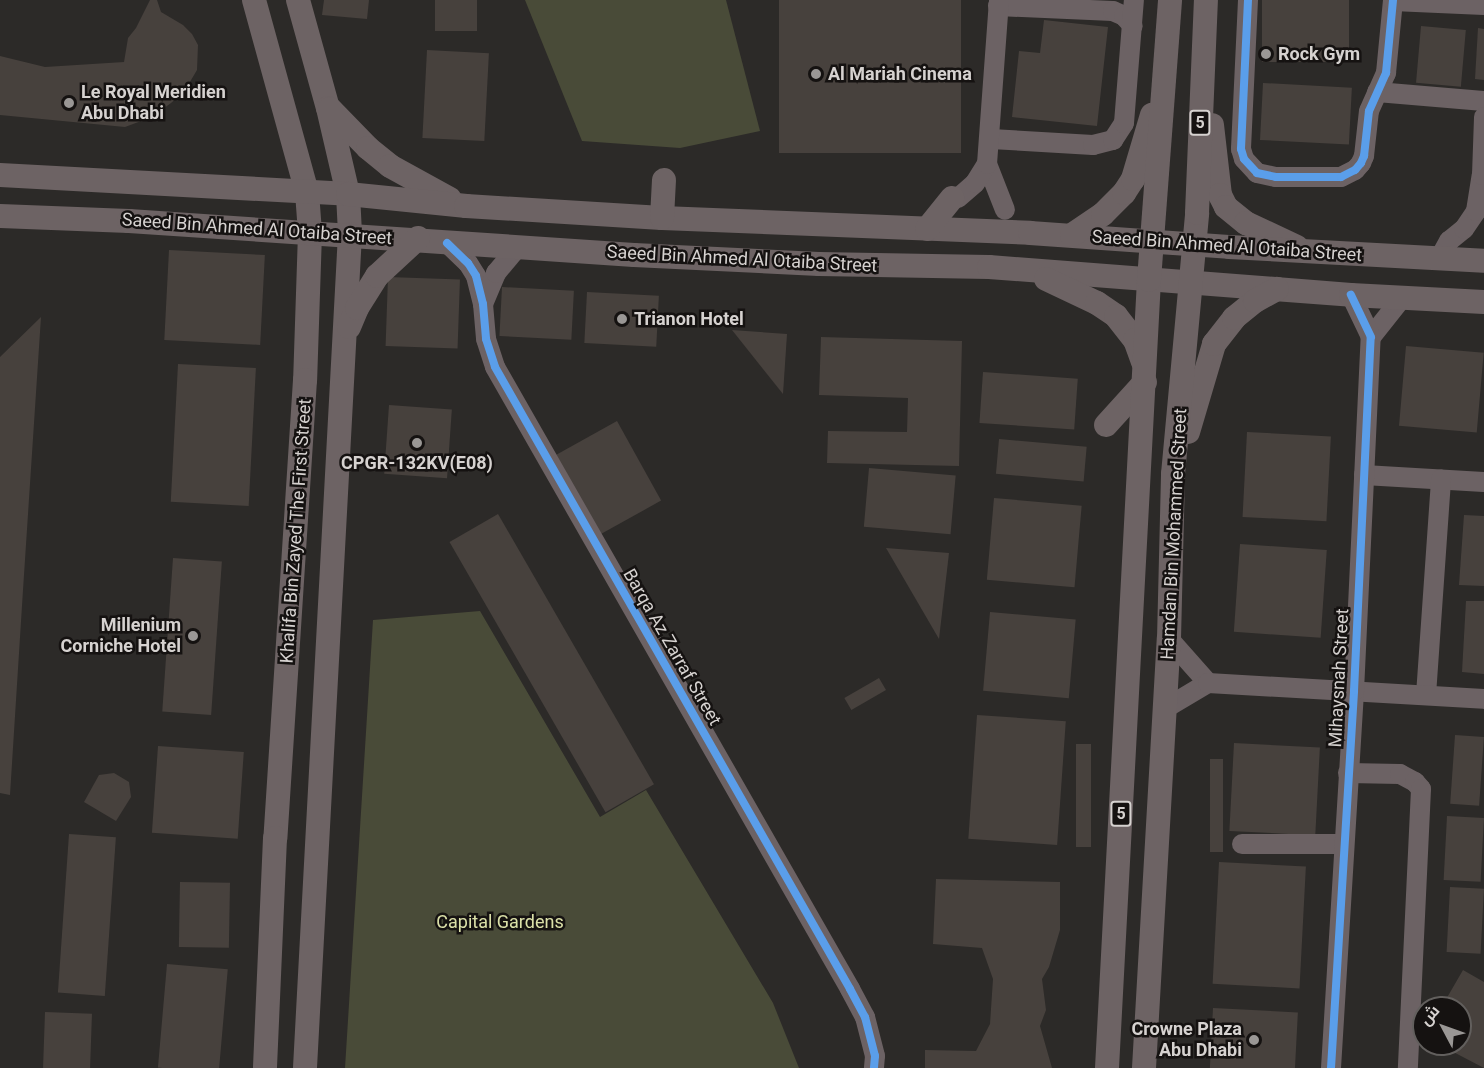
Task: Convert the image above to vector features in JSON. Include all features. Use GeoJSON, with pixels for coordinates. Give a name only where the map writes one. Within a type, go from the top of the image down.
{"type":"FeatureCollection","features":[{"type":"Feature","properties":{"kind":"main road","name":"Khalifa Bin Zayed The First Street"},"geometry":{"type":"LineString","coordinates":[[254,0],[307,192],[310,233],[304,392],[275,838],[265,1068]]}},
{"type":"Feature","properties":{"kind":"main road","name":"Khalifa Bin Zayed The First Street"},"geometry":{"type":"LineString","coordinates":[[298,0],[328,108],[348,194],[350,234],[305,1068]]}},
{"type":"Feature","properties":{"kind":"main road","name":"Hamdan Bin Mohammed Street"},"geometry":{"type":"LineString","coordinates":[[1107,1068],[1149,279],[1170,0]]}},
{"type":"Feature","properties":{"kind":"main road","name":"Hamdan Bin Mohammed Street"},"geometry":{"type":"LineString","coordinates":[[1144,1068],[1166,708],[1173,474],[1191,283],[1206,0]]}},
{"type":"Feature","properties":{"kind":"main road"},"geometry":{"type":"LineString","coordinates":[[1072,235],[1114,205],[1133,179],[1166,64]]}},
{"type":"Feature","properties":{"kind":"main road"},"geometry":{"type":"LineString","coordinates":[[1202,68],[1220,195],[1226,207],[1246,223],[1307,252]]}},
{"type":"Feature","properties":{"kind":"main road"},"geometry":{"type":"LineString","coordinates":[[328,108],[368,148],[390,166],[440,195],[466,206]]}},
{"type":"Feature","properties":{"kind":"main road","name":"Saeed Bin Ahmed Al Otaiba Street"},"geometry":{"type":"LineString","coordinates":[[0,175],[348,194],[466,206],[662,218],[1072,235],[1193,245],[1484,261]]}},
{"type":"Feature","properties":{"kind":"main road"},"geometry":{"type":"LineString","coordinates":[[662,218],[664,180]]}},
{"type":"Feature","properties":{"kind":"main road"},"geometry":{"type":"LineString","coordinates":[[927,229],[955,198]]}},
{"type":"Feature","properties":{"kind":"main road","name":"Saeed Bin Ahmed Al Otaiba Street"},"geometry":{"type":"LineString","coordinates":[[0,216],[59,217],[418,238],[447,243],[808,264],[989,267],[1030,272],[1351,295],[1484,302]]}},
{"type":"Feature","properties":{"kind":"main road"},"geometry":{"type":"LineString","coordinates":[[344,343],[357,308],[377,276],[418,238]]}},
{"type":"Feature","properties":{"kind":"main road"},"geometry":{"type":"LineString","coordinates":[[1030,272],[1088,299],[1116,316],[1135,340],[1145,379],[1106,425]]}},
{"type":"Feature","properties":{"kind":"main road"},"geometry":{"type":"LineString","coordinates":[[1173,474],[1214,344],[1234,318],[1255,301],[1277,289]]}},
{"type":"Feature","properties":{"kind":"street"},"geometry":{"type":"LineString","coordinates":[[991,139],[1093,145],[1113,140],[1124,123],[1134,0]]}},
{"type":"Feature","properties":{"kind":"street"},"geometry":{"type":"LineString","coordinates":[[1248,0],[1241,149],[1244,159],[1257,173],[1276,177],[1332,177],[1355,170],[1364,156],[1369,111],[1387,67],[1394,0],[1484,5]]}},
{"type":"Feature","properties":{"kind":"street"},"geometry":{"type":"LineString","coordinates":[[955,198],[975,183],[987,164],[991,139],[999,3],[1113,11],[1124,16],[1133,26]]}},
{"type":"Feature","properties":{"kind":"street"},"geometry":{"type":"LineString","coordinates":[[1377,92],[1484,101]]}},
{"type":"Feature","properties":{"kind":"street"},"geometry":{"type":"LineString","coordinates":[[1439,259],[1449,241],[1464,229],[1476,211],[1482,175],[1484,117]]}},
{"type":"Feature","properties":{"kind":"street"},"geometry":{"type":"LineString","coordinates":[[987,164],[1005,210]]}},
{"type":"Feature","properties":{"kind":"street","name":"Barqa Az Zarraf Street"},"geometry":{"type":"LineString","coordinates":[[447,243],[468,263],[476,276],[483,304],[486,339],[495,367],[865,1017],[875,1056],[874,1068]]}},
{"type":"Feature","properties":{"kind":"street","name":"Barqa Az Zarraf Street"},"geometry":{"type":"LineString","coordinates":[[483,304],[496,273],[518,247]]}},
{"type":"Feature","properties":{"kind":"street","name":"Mihaysnah Street"},"geometry":{"type":"LineString","coordinates":[[1330,1068],[1354,691],[1371,337],[1351,295]]}},
{"type":"Feature","properties":{"kind":"street"},"geometry":{"type":"LineString","coordinates":[[1371,337],[1402,298]]}},
{"type":"Feature","properties":{"kind":"street"},"geometry":{"type":"LineString","coordinates":[[1364,475],[1484,482]]}},
{"type":"Feature","properties":{"kind":"street"},"geometry":{"type":"LineString","coordinates":[[1426,696],[1441,480]]}},
{"type":"Feature","properties":{"kind":"street"},"geometry":{"type":"LineString","coordinates":[[1169,639],[1208,683]]}},
{"type":"Feature","properties":{"kind":"street"},"geometry":{"type":"LineString","coordinates":[[1166,708],[1208,683],[1484,699]]}},
{"type":"Feature","properties":{"kind":"street"},"geometry":{"type":"LineString","coordinates":[[1348,773],[1400,774],[1415,782],[1421,789],[1408,1068]]}},
{"type":"Feature","properties":{"kind":"street"},"geometry":{"type":"LineString","coordinates":[[1242,844],[1344,844]]}},
{"type":"Feature","properties":{"kind":"green space"},"geometry":{"type":"Polygon","coordinates":[[[525,0],[726,0],[760,131],[680,148],[582,141],[525,0]]]}},
{"type":"Feature","properties":{"kind":"green space","name":"Capital Gardens"},"geometry":{"type":"Polygon","coordinates":[[[480,611],[600,817],[646,790],[773,1003],[799,1068],[345,1068],[373,620],[480,611]]]}},
{"type":"Feature","properties":{"kind":"building"},"geometry":{"type":"Polygon","coordinates":[[[150,0],[157,0],[161,12],[183,25],[198,45],[197,70],[184,92],[171,103],[152,117],[125,127],[0,115],[0,56],[45,67],[124,62],[128,38],[136,28],[150,0]]]}},
{"type":"Feature","properties":{"kind":"building"},"geometry":{"type":"Polygon","coordinates":[[[324,0],[369,0],[367,19],[322,15],[324,0]]]}},
{"type":"Feature","properties":{"kind":"building"},"geometry":{"type":"Polygon","coordinates":[[[435,0],[477,0],[477,31],[435,31],[435,0]]]}},
{"type":"Feature","properties":{"kind":"building"},"geometry":{"type":"Polygon","coordinates":[[[779,0],[961,0],[961,153],[779,153],[779,0]]]}},
{"type":"Feature","properties":{"kind":"building"},"geometry":{"type":"Polygon","coordinates":[[[1262,0],[1349,0],[1349,62],[1262,62],[1262,0]]]}},
{"type":"Feature","properties":{"kind":"building"},"geometry":{"type":"Polygon","coordinates":[[[1044,20],[1108,27],[1097,126],[1012,117],[1019,51],[1040,53],[1044,20]]]}},
{"type":"Feature","properties":{"kind":"building"},"geometry":{"type":"Polygon","coordinates":[[[1421,26],[1466,30],[1461,87],[1416,83],[1421,26]]]}},
{"type":"Feature","properties":{"kind":"building"},"geometry":{"type":"Polygon","coordinates":[[[1478,28],[1484,29],[1484,80],[1475,79],[1478,28]]]}},
{"type":"Feature","properties":{"kind":"building"},"geometry":{"type":"Polygon","coordinates":[[[427,50],[489,53],[484,141],[422,138],[427,50]]]}},
{"type":"Feature","properties":{"kind":"building"},"geometry":{"type":"Polygon","coordinates":[[[1263,83],[1352,88],[1349,145],[1260,140],[1263,83]]]}},
{"type":"Feature","properties":{"kind":"building"},"geometry":{"type":"Polygon","coordinates":[[[169,250],[265,255],[260,345],[164,340],[169,250]]]}},
{"type":"Feature","properties":{"kind":"building"},"geometry":{"type":"Polygon","coordinates":[[[388,277],[460,280],[458,348],[386,346],[388,277]]]}},
{"type":"Feature","properties":{"kind":"building"},"geometry":{"type":"Polygon","coordinates":[[[502,287],[574,291],[571,340],[499,336],[502,287]]]}},
{"type":"Feature","properties":{"kind":"building","name":"Trianon Hotel"},"geometry":{"type":"Polygon","coordinates":[[[587,292],[659,296],[656,347],[584,343],[587,292]]]}},
{"type":"Feature","properties":{"kind":"building"},"geometry":{"type":"Polygon","coordinates":[[[41,317],[10,795],[0,793],[0,357],[41,317]]]}},
{"type":"Feature","properties":{"kind":"building"},"geometry":{"type":"Polygon","coordinates":[[[732,330],[787,334],[783,394],[732,330]]]}},
{"type":"Feature","properties":{"kind":"building"},"geometry":{"type":"Polygon","coordinates":[[[821,337],[962,341],[959,466],[827,463],[828,431],[907,432],[908,398],[819,395],[821,337]]]}},
{"type":"Feature","properties":{"kind":"building"},"geometry":{"type":"Polygon","coordinates":[[[1406,346],[1484,353],[1477,432],[1399,426],[1406,346]]]}},
{"type":"Feature","properties":{"kind":"building"},"geometry":{"type":"Polygon","coordinates":[[[178,364],[256,368],[249,506],[171,502],[178,364]]]}},
{"type":"Feature","properties":{"kind":"building"},"geometry":{"type":"Polygon","coordinates":[[[983,372],[1078,379],[1074,430],[979,423],[983,372]]]}},
{"type":"Feature","properties":{"kind":"building"},"geometry":{"type":"Polygon","coordinates":[[[389,405],[452,409],[447,478],[384,474],[389,405]]]}},
{"type":"Feature","properties":{"kind":"building"},"geometry":{"type":"Polygon","coordinates":[[[617,421],[661,501],[596,536],[552,457],[617,421]]]}},
{"type":"Feature","properties":{"kind":"building"},"geometry":{"type":"Polygon","coordinates":[[[1247,432],[1331,436],[1326,521],[1243,517],[1247,432]]]}},
{"type":"Feature","properties":{"kind":"building"},"geometry":{"type":"Polygon","coordinates":[[[999,439],[1087,447],[1084,482],[996,474],[999,439]]]}},
{"type":"Feature","properties":{"kind":"building"},"geometry":{"type":"Polygon","coordinates":[[[869,468],[956,476],[951,534],[864,527],[869,468]]]}},
{"type":"Feature","properties":{"kind":"building"},"geometry":{"type":"Polygon","coordinates":[[[994,498],[1082,506],[1075,587],[987,580],[994,498]]]}},
{"type":"Feature","properties":{"kind":"building"},"geometry":{"type":"Polygon","coordinates":[[[498,514],[654,784],[606,812],[450,542],[498,514]]]}},
{"type":"Feature","properties":{"kind":"building"},"geometry":{"type":"Polygon","coordinates":[[[1464,515],[1484,516],[1484,586],[1459,585],[1464,515]]]}},
{"type":"Feature","properties":{"kind":"building"},"geometry":{"type":"Polygon","coordinates":[[[1240,544],[1327,550],[1321,638],[1234,632],[1240,544]]]}},
{"type":"Feature","properties":{"kind":"building"},"geometry":{"type":"Polygon","coordinates":[[[886,548],[949,553],[939,639],[886,548]]]}},
{"type":"Feature","properties":{"kind":"building","name":"Millenium Corniche Hotel"},"geometry":{"type":"Polygon","coordinates":[[[173,558],[222,561],[211,715],[162,712],[173,558]]]}},
{"type":"Feature","properties":{"kind":"building"},"geometry":{"type":"Polygon","coordinates":[[[1466,601],[1484,601],[1484,674],[1462,672],[1466,601]]]}},
{"type":"Feature","properties":{"kind":"building"},"geometry":{"type":"Polygon","coordinates":[[[990,612],[1076,619],[1069,698],[983,691],[990,612]]]}},
{"type":"Feature","properties":{"kind":"building"},"geometry":{"type":"Polygon","coordinates":[[[879,678],[886,690],[851,710],[844,698],[879,678]]]}},
{"type":"Feature","properties":{"kind":"building"},"geometry":{"type":"Polygon","coordinates":[[[977,715],[1066,721],[1057,845],[968,839],[977,715]]]}},
{"type":"Feature","properties":{"kind":"building"},"geometry":{"type":"Polygon","coordinates":[[[1455,735],[1484,737],[1479,806],[1450,804],[1455,735]]]}},
{"type":"Feature","properties":{"kind":"building"},"geometry":{"type":"Polygon","coordinates":[[[1234,743],[1320,748],[1315,835],[1229,831],[1234,743]]]}},
{"type":"Feature","properties":{"kind":"building"},"geometry":{"type":"Polygon","coordinates":[[[1076,744],[1091,744],[1091,847],[1076,847],[1076,744]]]}},
{"type":"Feature","properties":{"kind":"building"},"geometry":{"type":"Polygon","coordinates":[[[158,746],[244,752],[238,839],[152,833],[158,746]]]}},
{"type":"Feature","properties":{"kind":"building"},"geometry":{"type":"Polygon","coordinates":[[[1210,759],[1223,759],[1223,852],[1210,852],[1210,759]]]}},
{"type":"Feature","properties":{"kind":"building"},"geometry":{"type":"Polygon","coordinates":[[[114,773],[129,782],[131,797],[116,821],[84,802],[99,775],[114,773]]]}},
{"type":"Feature","properties":{"kind":"building"},"geometry":{"type":"Polygon","coordinates":[[[1447,816],[1484,818],[1481,882],[1444,880],[1447,816]]]}},
{"type":"Feature","properties":{"kind":"building"},"geometry":{"type":"Polygon","coordinates":[[[69,834],[116,837],[105,996],[58,993],[69,834]]]}},
{"type":"Feature","properties":{"kind":"building"},"geometry":{"type":"Polygon","coordinates":[[[1219,862],[1306,867],[1299,988],[1213,984],[1219,862]]]}},
{"type":"Feature","properties":{"kind":"building"},"geometry":{"type":"Polygon","coordinates":[[[936,879],[1060,882],[1060,930],[1049,967],[1042,979],[1046,1010],[1040,1026],[1052,1068],[925,1068],[925,1050],[976,1051],[990,1024],[993,979],[982,948],[933,944],[936,879]]]}},
{"type":"Feature","properties":{"kind":"building"},"geometry":{"type":"Polygon","coordinates":[[[180,882],[230,883],[229,948],[179,947],[180,882]]]}},
{"type":"Feature","properties":{"kind":"building"},"geometry":{"type":"Polygon","coordinates":[[[1450,887],[1484,889],[1481,954],[1447,952],[1450,887]]]}},
{"type":"Feature","properties":{"kind":"building"},"geometry":{"type":"Polygon","coordinates":[[[167,964],[228,969],[219,1068],[158,1068],[167,964]]]}},
{"type":"Feature","properties":{"kind":"building"},"geometry":{"type":"Polygon","coordinates":[[[1463,970],[1484,982],[1484,1068],[1461,1056],[1472,1056],[1472,996],[1448,996],[1463,970]]]}},
{"type":"Feature","properties":{"kind":"building","name":"Crowne Plaza Abu Dhabi"},"geometry":{"type":"Polygon","coordinates":[[[1213,1008],[1298,1012],[1295,1068],[1210,1068],[1213,1008]]]}},
{"type":"Feature","properties":{"kind":"building"},"geometry":{"type":"Polygon","coordinates":[[[45,1012],[92,1014],[90,1068],[43,1068],[45,1012]]]}},
{"type":"Feature","properties":{"kind":"cycle path"},"geometry":{"type":"LineString","coordinates":[[1248,0],[1241,149],[1244,159],[1257,173],[1276,177],[1341,177],[1355,170],[1361,163],[1364,156],[1369,111],[1386,73],[1393,0]]}},
{"type":"Feature","properties":{"kind":"cycle path"},"geometry":{"type":"LineString","coordinates":[[447,243],[468,263],[476,276],[483,304],[486,339],[495,367],[865,1017],[875,1056],[874,1068]]}},
{"type":"Feature","properties":{"kind":"cycle path"},"geometry":{"type":"LineString","coordinates":[[1331,1068],[1354,691],[1371,337],[1351,295]]}},
{"type":"Feature","properties":{"kind":"place","name":"Rock Gym"},"geometry":{"type":"Point","coordinates":[1266,54]}},
{"type":"Feature","properties":{"kind":"place","name":"Al Mariah Cinema"},"geometry":{"type":"Point","coordinates":[816,74]}},
{"type":"Feature","properties":{"kind":"place","name":"Le Royal Meridien Abu Dhabi"},"geometry":{"type":"Point","coordinates":[69,103]}},
{"type":"Feature","properties":{"kind":"place","name":"Trianon Hotel"},"geometry":{"type":"Point","coordinates":[622,319]}},
{"type":"Feature","properties":{"kind":"place","name":"CPGR-132KV(E08)"},"geometry":{"type":"Point","coordinates":[417,443]}},
{"type":"Feature","properties":{"kind":"place","name":"Millenium Corniche Hotel"},"geometry":{"type":"Point","coordinates":[193,636]}},
{"type":"Feature","properties":{"kind":"place","name":"Crowne Plaza Abu Dhabi"},"geometry":{"type":"Point","coordinates":[1254,1040]}}]}
